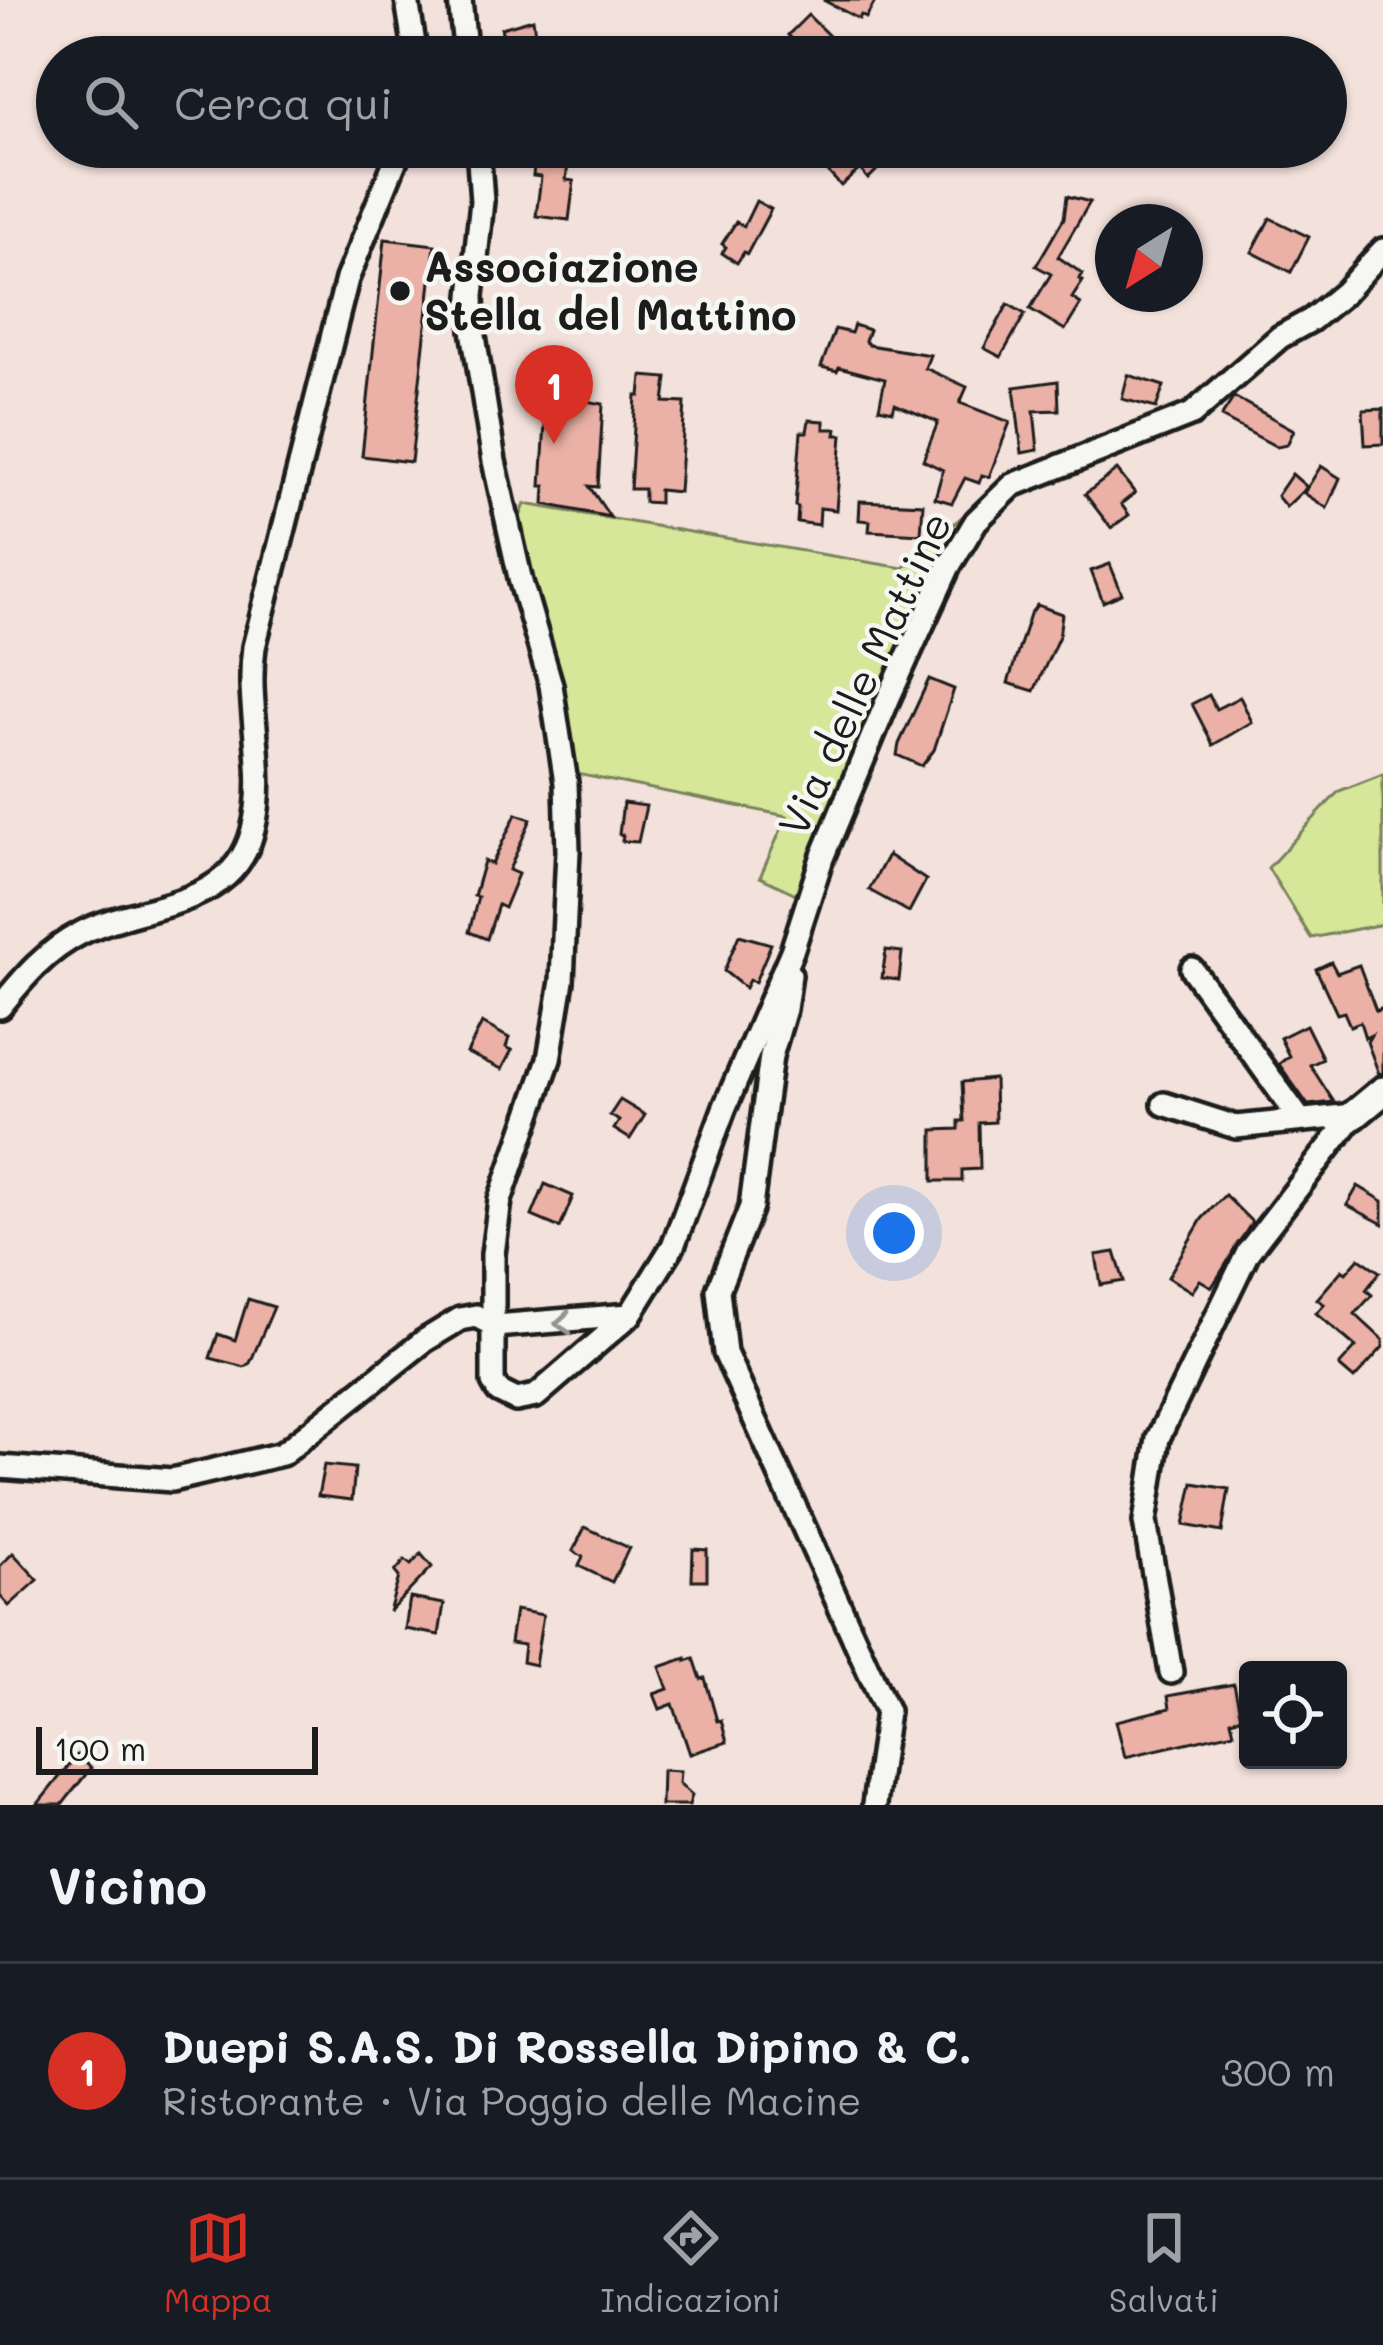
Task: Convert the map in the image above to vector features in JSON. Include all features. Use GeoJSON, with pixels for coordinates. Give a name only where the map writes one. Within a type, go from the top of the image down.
{"type":"FeatureCollection","features":[{"type":"Feature","properties":{"kind":"street"},"geometry":{"type":"LineString","coordinates":[[407,0],[413,36]]}},
{"type":"Feature","properties":{"kind":"street"},"geometry":{"type":"LineString","coordinates":[[460,0],[464,36]]}},
{"type":"Feature","properties":{"kind":"street"},"geometry":{"type":"LineString","coordinates":[[0,1007],[45,955],[62,943],[86,930],[209,890],[238,864],[248,847],[261,773],[250,688],[254,647],[347,279],[392,168]]}},
{"type":"Feature","properties":{"kind":"street"},"geometry":{"type":"LineString","coordinates":[[480,168],[482,201],[473,330],[494,461],[521,582],[551,685],[566,783],[568,851],[562,981],[549,1059],[512,1160],[495,1227],[495,1329]]}},
{"type":"Feature","properties":{"kind":"street","name":"Via delle Mattine"},"geometry":{"type":"LineString","coordinates":[[495,1329],[493,1382],[506,1397],[526,1400],[599,1345],[630,1315],[673,1246],[889,697],[949,566],[986,508],[1013,485],[1192,414],[1280,337],[1344,293],[1383,250]]}},
{"type":"Feature","properties":{"kind":"street"},"geometry":{"type":"LineString","coordinates":[[792,951],[785,1009],[771,1056],[751,1207],[718,1290],[725,1353],[887,1711],[874,1805]]}},
{"type":"Feature","properties":{"kind":"street"},"geometry":{"type":"LineString","coordinates":[[1192,969],[1299,1118]]}},
{"type":"Feature","properties":{"kind":"street"},"geometry":{"type":"LineString","coordinates":[[1171,1672],[1145,1522],[1158,1438],[1248,1252],[1354,1115],[1383,1091]]}},
{"type":"Feature","properties":{"kind":"street"},"geometry":{"type":"LineString","coordinates":[[1164,1104],[1237,1126],[1354,1115]]}},
{"type":"Feature","properties":{"kind":"street"},"geometry":{"type":"LineString","coordinates":[[0,1467],[172,1480],[281,1454],[424,1341],[460,1319],[476,1316],[495,1329],[630,1315]]}},
{"type":"Feature","properties":{"kind":"green space"},"geometry":{"type":"Polygon","coordinates":[[[525,504],[903,568],[963,516],[796,894],[760,877],[787,816],[577,774],[516,528],[525,504]]]}},
{"type":"Feature","properties":{"kind":"green space"},"geometry":{"type":"Polygon","coordinates":[[[1383,774],[1383,924],[1311,938],[1268,868],[1339,791],[1383,774]]]}},
{"type":"Feature","properties":{"kind":"building"},"geometry":{"type":"Polygon","coordinates":[[[823,0],[876,0],[866,18],[861,15],[859,19],[823,0]]]}},
{"type":"Feature","properties":{"kind":"building"},"geometry":{"type":"Polygon","coordinates":[[[808,15],[829,36],[789,36],[808,15]]]}},
{"type":"Feature","properties":{"kind":"building"},"geometry":{"type":"Polygon","coordinates":[[[533,19],[535,36],[503,36],[501,28],[533,19]]]}},
{"type":"Feature","properties":{"kind":"building"},"geometry":{"type":"Polygon","coordinates":[[[534,168],[567,168],[566,180],[574,181],[569,220],[536,216],[541,177],[533,176],[534,168]]]}},
{"type":"Feature","properties":{"kind":"building"},"geometry":{"type":"Polygon","coordinates":[[[824,168],[879,168],[868,179],[860,169],[841,186],[824,168]]]}},
{"type":"Feature","properties":{"kind":"building"},"geometry":{"type":"Polygon","coordinates":[[[1067,196],[1090,202],[1058,257],[1083,274],[1072,298],[1081,304],[1065,330],[1030,309],[1051,274],[1036,266],[1064,218],[1067,196]]]}},
{"type":"Feature","properties":{"kind":"building"},"geometry":{"type":"Polygon","coordinates":[[[756,201],[771,209],[747,254],[737,263],[722,253],[726,247],[722,244],[736,222],[744,226],[756,201]]]}},
{"type":"Feature","properties":{"kind":"building"},"geometry":{"type":"Polygon","coordinates":[[[1270,218],[1309,237],[1291,272],[1252,252],[1270,218]]]}},
{"type":"Feature","properties":{"kind":"building"},"geometry":{"type":"Polygon","coordinates":[[[385,239],[435,245],[411,462],[362,456],[385,239]]]}},
{"type":"Feature","properties":{"kind":"building"},"geometry":{"type":"Polygon","coordinates":[[[1008,304],[1025,314],[1001,357],[984,348],[1008,304]]]}},
{"type":"Feature","properties":{"kind":"building"},"geometry":{"type":"Polygon","coordinates":[[[854,325],[869,330],[865,341],[869,345],[930,355],[925,368],[967,387],[960,403],[1010,422],[989,477],[982,475],[979,483],[965,478],[952,503],[935,498],[943,470],[923,460],[938,422],[895,404],[893,411],[879,408],[885,379],[821,367],[835,329],[851,333],[854,325]]]}},
{"type":"Feature","properties":{"kind":"building"},"geometry":{"type":"Polygon","coordinates":[[[1128,375],[1164,386],[1156,408],[1122,399],[1128,375]]]}},
{"type":"Feature","properties":{"kind":"building"},"geometry":{"type":"Polygon","coordinates":[[[642,376],[667,378],[664,402],[685,403],[679,492],[659,490],[659,503],[644,502],[644,489],[630,489],[636,396],[640,396],[642,376]]]}},
{"type":"Feature","properties":{"kind":"building"},"geometry":{"type":"Polygon","coordinates":[[[1058,381],[1059,410],[1034,411],[1038,450],[1022,453],[1014,387],[1058,381]]]}},
{"type":"Feature","properties":{"kind":"building"},"geometry":{"type":"Polygon","coordinates":[[[547,394],[603,404],[598,487],[589,486],[610,517],[544,504],[547,394]]]}},
{"type":"Feature","properties":{"kind":"building"},"geometry":{"type":"Polygon","coordinates":[[[1234,397],[1294,430],[1287,445],[1277,447],[1221,417],[1234,397]]]}},
{"type":"Feature","properties":{"kind":"building"},"geometry":{"type":"Polygon","coordinates":[[[1383,409],[1383,444],[1365,445],[1363,410],[1383,409]]]}},
{"type":"Feature","properties":{"kind":"building"},"geometry":{"type":"Polygon","coordinates":[[[809,420],[824,421],[824,429],[837,429],[836,435],[842,435],[836,510],[820,508],[819,525],[797,522],[795,506],[801,432],[807,432],[809,420]]]}},
{"type":"Feature","properties":{"kind":"building"},"geometry":{"type":"Polygon","coordinates":[[[1321,466],[1340,478],[1327,508],[1304,493],[1321,466]]]}},
{"type":"Feature","properties":{"kind":"building"},"geometry":{"type":"Polygon","coordinates":[[[1117,470],[1135,493],[1121,504],[1129,515],[1111,528],[1085,494],[1117,470]]]}},
{"type":"Feature","properties":{"kind":"building"},"geometry":{"type":"Polygon","coordinates":[[[1292,474],[1307,487],[1286,507],[1277,496],[1292,474]]]}},
{"type":"Feature","properties":{"kind":"building"},"geometry":{"type":"Polygon","coordinates":[[[860,501],[923,504],[921,534],[869,531],[870,521],[859,520],[860,501]]]}},
{"type":"Feature","properties":{"kind":"building"},"geometry":{"type":"Polygon","coordinates":[[[1110,564],[1122,594],[1103,602],[1091,571],[1110,564]]]}},
{"type":"Feature","properties":{"kind":"building"},"geometry":{"type":"Polygon","coordinates":[[[1037,605],[1062,614],[1059,636],[1034,691],[1008,683],[1037,605]]]}},
{"type":"Feature","properties":{"kind":"building"},"geometry":{"type":"Polygon","coordinates":[[[929,679],[954,689],[934,750],[922,766],[897,755],[929,679]]]}},
{"type":"Feature","properties":{"kind":"building"},"geometry":{"type":"Polygon","coordinates":[[[1209,695],[1216,709],[1240,697],[1252,722],[1213,745],[1192,704],[1209,695]]]}},
{"type":"Feature","properties":{"kind":"building"},"geometry":{"type":"Polygon","coordinates":[[[623,803],[646,806],[638,842],[622,841],[619,834],[623,803]]]}},
{"type":"Feature","properties":{"kind":"building"},"geometry":{"type":"Polygon","coordinates":[[[516,814],[531,819],[509,870],[518,874],[504,908],[498,905],[487,939],[469,932],[478,897],[474,896],[484,861],[492,864],[516,814]]]}},
{"type":"Feature","properties":{"kind":"building"},"geometry":{"type":"Polygon","coordinates":[[[888,855],[926,880],[909,912],[869,890],[888,855]]]}},
{"type":"Feature","properties":{"kind":"building"},"geometry":{"type":"Polygon","coordinates":[[[739,935],[771,944],[755,982],[749,980],[745,988],[724,971],[739,935]]]}},
{"type":"Feature","properties":{"kind":"building"},"geometry":{"type":"Polygon","coordinates":[[[886,950],[902,952],[899,980],[882,978],[886,950]]]}},
{"type":"Feature","properties":{"kind":"building"},"geometry":{"type":"Polygon","coordinates":[[[1331,962],[1337,973],[1359,965],[1376,1011],[1383,1008],[1383,1073],[1379,1074],[1367,1042],[1371,1035],[1365,1038],[1360,1022],[1350,1026],[1344,1012],[1337,1014],[1316,969],[1331,962]]]}},
{"type":"Feature","properties":{"kind":"building"},"geometry":{"type":"Polygon","coordinates":[[[482,1023],[509,1038],[506,1047],[512,1050],[502,1069],[467,1053],[482,1023]]]}},
{"type":"Feature","properties":{"kind":"building"},"geometry":{"type":"Polygon","coordinates":[[[1306,1025],[1323,1059],[1310,1065],[1334,1102],[1308,1105],[1279,1064],[1289,1056],[1280,1038],[1306,1025]]]}},
{"type":"Feature","properties":{"kind":"building"},"geometry":{"type":"Polygon","coordinates":[[[994,1079],[995,1122],[979,1123],[980,1169],[962,1170],[962,1181],[933,1181],[933,1130],[959,1129],[959,1121],[964,1121],[962,1082],[994,1079]]]}},
{"type":"Feature","properties":{"kind":"building"},"geometry":{"type":"Polygon","coordinates":[[[620,1100],[645,1115],[630,1139],[614,1129],[619,1121],[610,1115],[620,1100]]]}},
{"type":"Feature","properties":{"kind":"building"},"geometry":{"type":"Polygon","coordinates":[[[545,1184],[573,1196],[560,1228],[532,1216],[545,1184]]]}},
{"type":"Feature","properties":{"kind":"building"},"geometry":{"type":"Polygon","coordinates":[[[1358,1186],[1383,1201],[1383,1224],[1347,1205],[1358,1186]]]}},
{"type":"Feature","properties":{"kind":"building"},"geometry":{"type":"Polygon","coordinates":[[[1225,1195],[1252,1222],[1212,1287],[1200,1280],[1192,1292],[1168,1277],[1202,1219],[1225,1195]]]}},
{"type":"Feature","properties":{"kind":"building"},"geometry":{"type":"Polygon","coordinates":[[[1115,1252],[1124,1281],[1101,1285],[1096,1255],[1115,1252]]]}},
{"type":"Feature","properties":{"kind":"building"},"geometry":{"type":"Polygon","coordinates":[[[1359,1258],[1380,1272],[1366,1290],[1372,1295],[1355,1314],[1383,1340],[1383,1347],[1354,1379],[1339,1366],[1356,1347],[1316,1313],[1324,1304],[1317,1299],[1359,1258]]]}},
{"type":"Feature","properties":{"kind":"building"},"geometry":{"type":"Polygon","coordinates":[[[248,1299],[274,1307],[250,1363],[244,1367],[210,1358],[218,1334],[235,1340],[248,1299]]]}},
{"type":"Feature","properties":{"kind":"building"},"geometry":{"type":"Polygon","coordinates":[[[324,1465],[355,1468],[352,1500],[318,1496],[324,1465]]]}},
{"type":"Feature","properties":{"kind":"building"},"geometry":{"type":"Polygon","coordinates":[[[1193,1483],[1229,1489],[1222,1532],[1184,1525],[1193,1483]]]}},
{"type":"Feature","properties":{"kind":"building"},"geometry":{"type":"Polygon","coordinates":[[[585,1527],[629,1548],[612,1582],[579,1566],[583,1557],[573,1551],[585,1527]]]}},
{"type":"Feature","properties":{"kind":"building"},"geometry":{"type":"Polygon","coordinates":[[[693,1549],[707,1550],[707,1580],[692,1580],[693,1549]]]}},
{"type":"Feature","properties":{"kind":"building"},"geometry":{"type":"Polygon","coordinates":[[[13,1553],[38,1580],[9,1606],[0,1596],[0,1566],[13,1553]]]}},
{"type":"Feature","properties":{"kind":"building"},"geometry":{"type":"Polygon","coordinates":[[[421,1554],[432,1567],[389,1612],[399,1577],[395,1572],[405,1560],[411,1565],[421,1554]]]}},
{"type":"Feature","properties":{"kind":"building"},"geometry":{"type":"Polygon","coordinates":[[[410,1598],[444,1604],[439,1635],[405,1629],[410,1598]]]}},
{"type":"Feature","properties":{"kind":"building"},"geometry":{"type":"Polygon","coordinates":[[[515,1610],[543,1615],[535,1665],[522,1662],[524,1645],[510,1643],[515,1610]]]}},
{"type":"Feature","properties":{"kind":"building"},"geometry":{"type":"Polygon","coordinates":[[[694,1658],[701,1679],[705,1678],[727,1742],[690,1754],[673,1704],[660,1709],[654,1694],[668,1689],[660,1667],[694,1658]]]}},
{"type":"Feature","properties":{"kind":"building"},"geometry":{"type":"Polygon","coordinates":[[[1234,1684],[1239,1718],[1231,1720],[1234,1732],[1125,1757],[1116,1721],[1170,1708],[1168,1696],[1234,1684]]]}},
{"type":"Feature","properties":{"kind":"building"},"geometry":{"type":"Polygon","coordinates":[[[77,1755],[91,1768],[62,1805],[37,1805],[77,1755]]]}},
{"type":"Feature","properties":{"kind":"building"},"geometry":{"type":"Polygon","coordinates":[[[662,1770],[680,1771],[679,1783],[692,1795],[689,1805],[661,1805],[662,1770]]]}},
{"type":"Feature","properties":{"kind":"place","name":"Associazione Stella del Mattino"},"geometry":{"type":"Point","coordinates":[400,291]}},
{"type":"Feature","properties":{"kind":"place","name":"Duepi S.A.S. Di Rossella Dipino & C."},"geometry":{"type":"Point","coordinates":[554,444]}}]}
